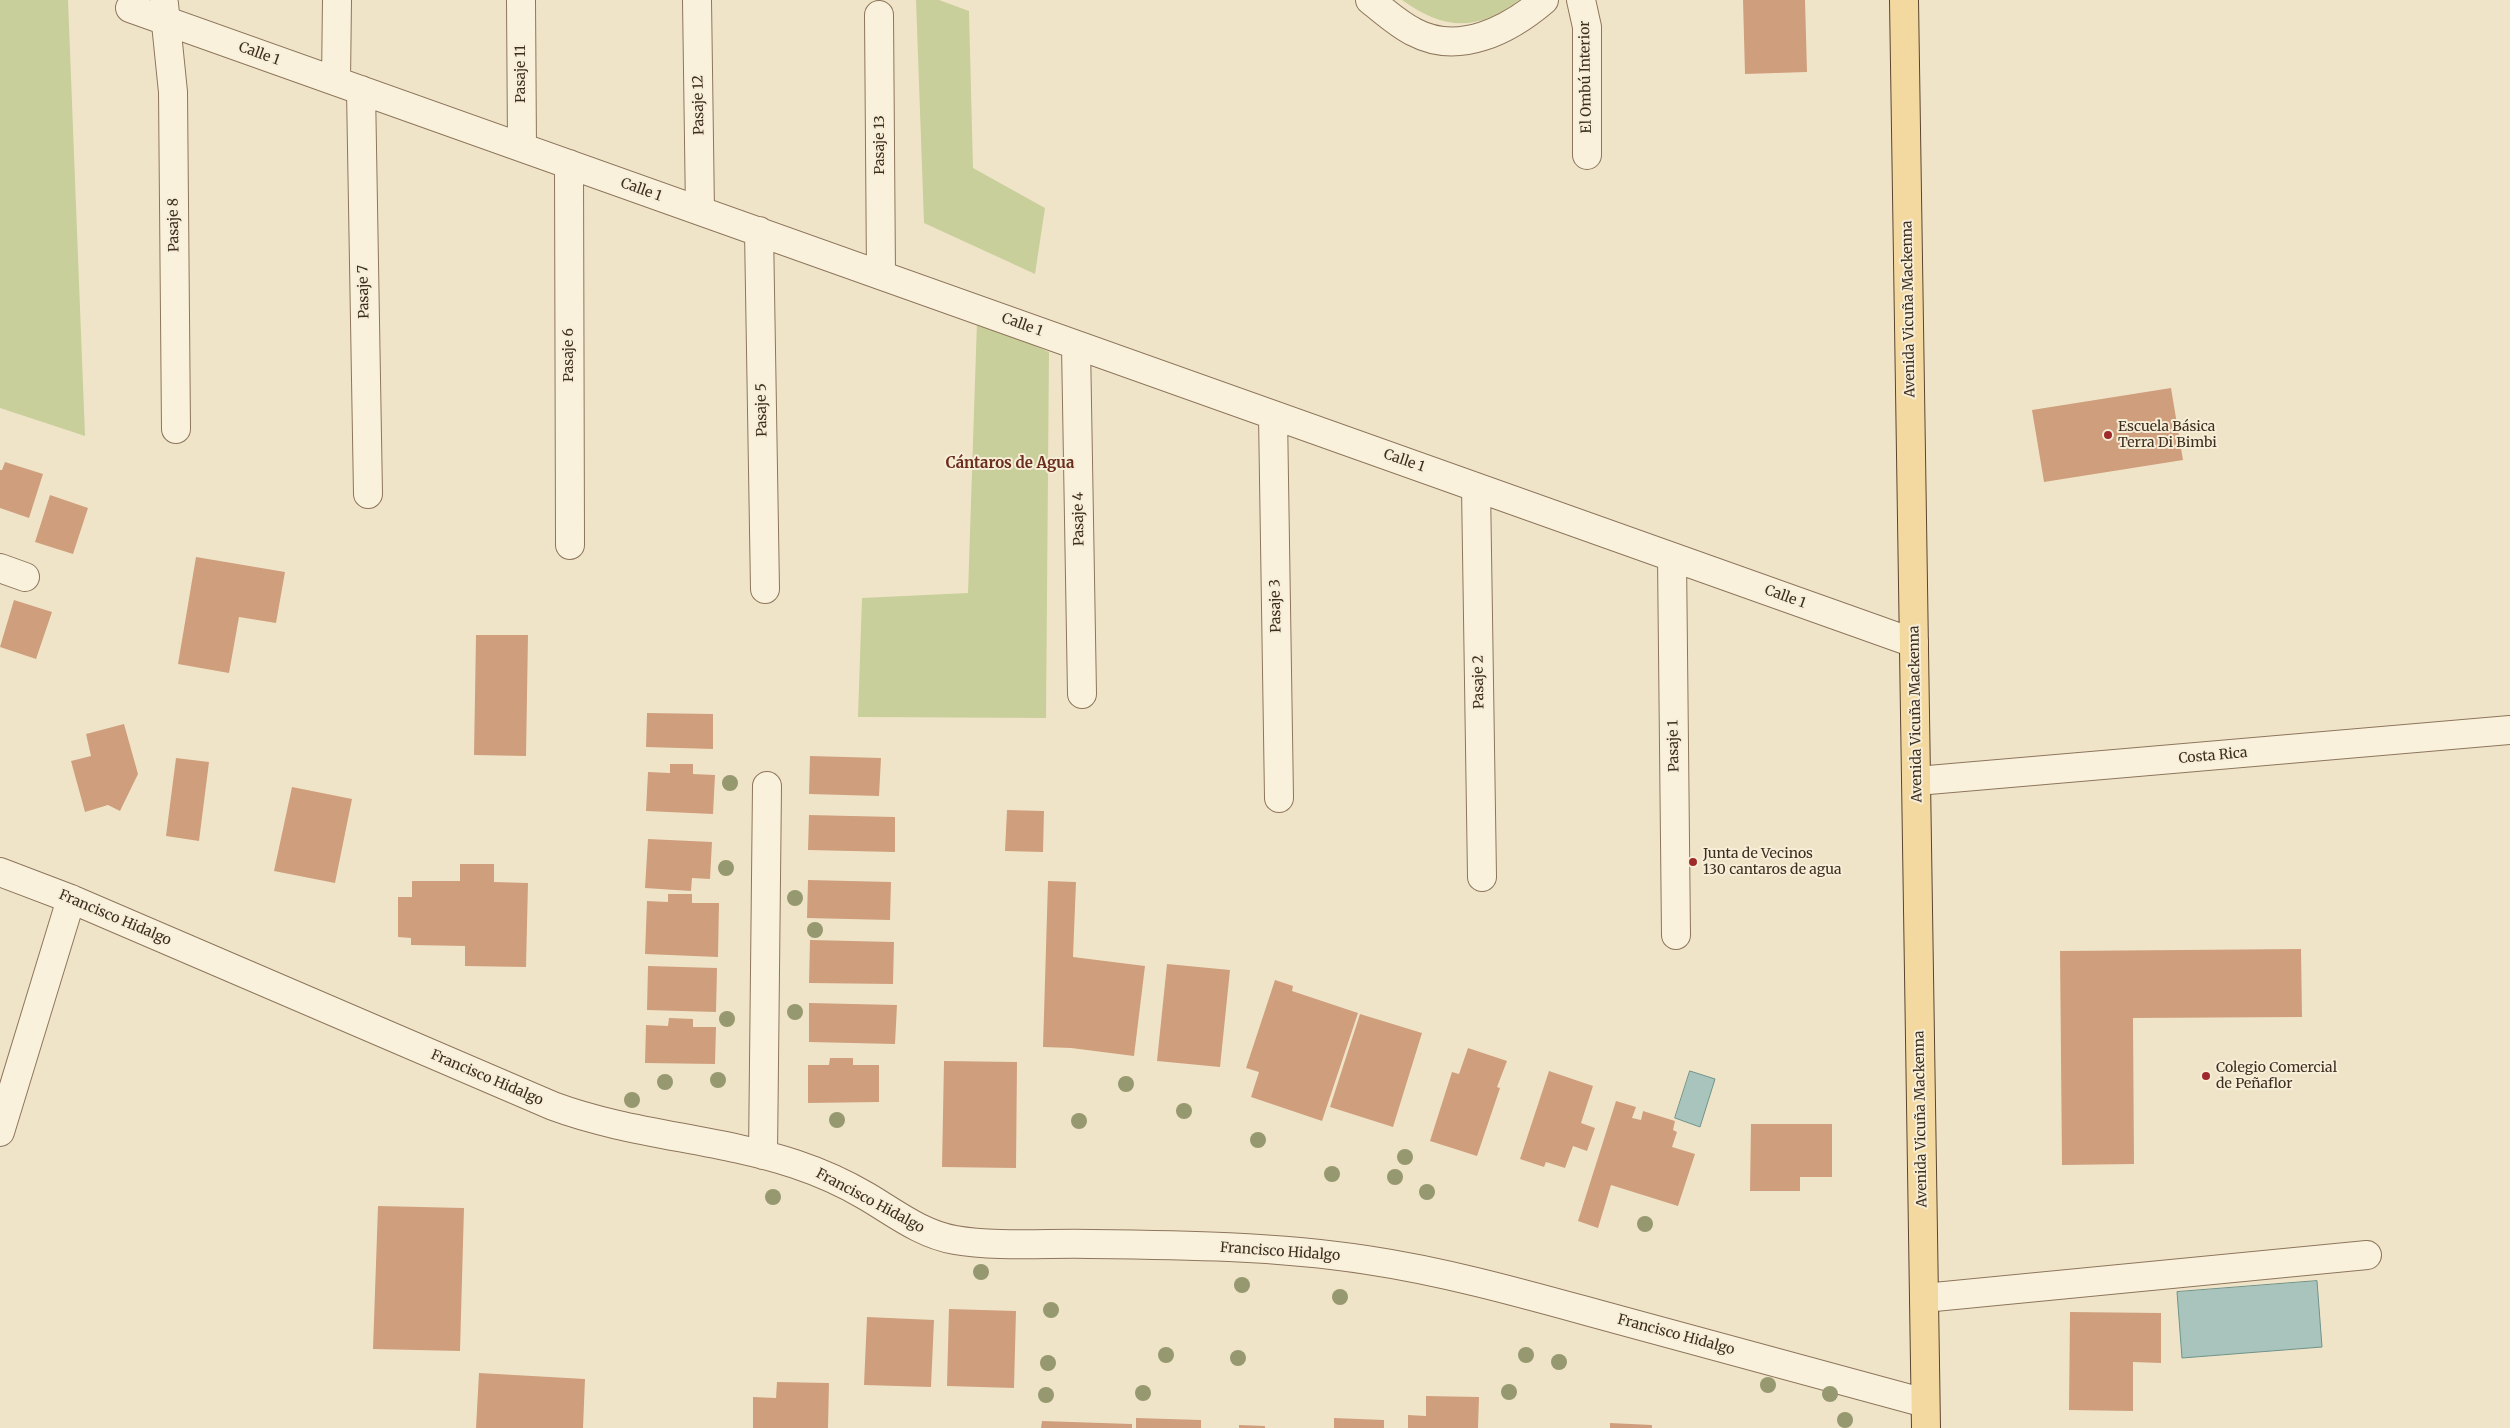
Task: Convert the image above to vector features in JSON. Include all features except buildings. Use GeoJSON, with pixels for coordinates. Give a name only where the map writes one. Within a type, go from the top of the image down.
{"type":"FeatureCollection","features":[{"type":"Feature","properties":{"kind":"main road","name":"Avenida Vicuña Mackenna"},"geometry":{"type":"LineString","coordinates":[[1904,0],[1925,1416]]}},
{"type":"Feature","properties":{"kind":"street","name":"Pasaje 7"},"geometry":{"type":"LineString","coordinates":[[336,0],[348,86],[368,494]]}},
{"type":"Feature","properties":{"kind":"street","name":"Pasaje 11"},"geometry":{"type":"LineString","coordinates":[[521,0],[522,147]]}},
{"type":"Feature","properties":{"kind":"street","name":"Pasaje 12"},"geometry":{"type":"LineString","coordinates":[[697,0],[700,211]]}},
{"type":"Feature","properties":{"kind":"street"},"geometry":{"type":"LineString","coordinates":[[1370,0],[1415,33],[1438,40],[1461,41],[1484,36],[1504,28],[1544,0]]}},
{"type":"Feature","properties":{"kind":"street","name":"El Ombú Interior"},"geometry":{"type":"LineString","coordinates":[[1582,0],[1587,27],[1587,155]]}},
{"type":"Feature","properties":{"kind":"street","name":"Calle 1"},"geometry":{"type":"LineString","coordinates":[[130,8],[165,10],[348,86],[1914,643]]}},
{"type":"Feature","properties":{"kind":"street","name":"Pasaje 8"},"geometry":{"type":"LineString","coordinates":[[165,10],[173,92],[176,429]]}},
{"type":"Feature","properties":{"kind":"street","name":"Pasaje 13"},"geometry":{"type":"LineString","coordinates":[[879,15],[881,275]]}},
{"type":"Feature","properties":{"kind":"street","name":"Pasaje 6"},"geometry":{"type":"LineString","coordinates":[[569,164],[570,545]]}},
{"type":"Feature","properties":{"kind":"street","name":"Pasaje 5"},"geometry":{"type":"LineString","coordinates":[[759,232],[765,589]]}},
{"type":"Feature","properties":{"kind":"street","name":"Pasaje 4"},"geometry":{"type":"LineString","coordinates":[[1076,345],[1082,694]]}},
{"type":"Feature","properties":{"kind":"street","name":"Pasaje 3"},"geometry":{"type":"LineString","coordinates":[[1273,415],[1279,798]]}},
{"type":"Feature","properties":{"kind":"street","name":"Pasaje 2"},"geometry":{"type":"LineString","coordinates":[[1476,487],[1482,877]]}},
{"type":"Feature","properties":{"kind":"street","name":"Pasaje 1"},"geometry":{"type":"LineString","coordinates":[[1672,557],[1676,935]]}},
{"type":"Feature","properties":{"kind":"street","name":"Costa Rica"},"geometry":{"type":"LineString","coordinates":[[1917,781],[2510,730]]}},
{"type":"Feature","properties":{"kind":"street"},"geometry":{"type":"LineString","coordinates":[[762,1154],[767,786]]}},
{"type":"Feature","properties":{"kind":"street","name":"Francisco Hidalgo"},"geometry":{"type":"LineString","coordinates":[[0,872],[71,899],[581,1117],[626,1128],[762,1154],[829,1177],[917,1227],[956,1240],[1220,1248],[1364,1259],[1485,1283],[1925,1416]]}},
{"type":"Feature","properties":{"kind":"street"},"geometry":{"type":"LineString","coordinates":[[0,1132],[71,899]]}},
{"type":"Feature","properties":{"kind":"street"},"geometry":{"type":"LineString","coordinates":[[1924,1298],[2367,1255]]}},
{"type":"Feature","properties":{"kind":"green space"},"geometry":{"type":"Polygon","coordinates":[[[0,0],[68,0],[85,436],[0,408],[0,0]]]}},
{"type":"Feature","properties":{"kind":"green space"},"geometry":{"type":"Polygon","coordinates":[[[916,0],[939,0],[969,11],[973,168],[1045,208],[1035,274],[924,223],[916,0]]]}},
{"type":"Feature","properties":{"kind":"green space"},"geometry":{"type":"Polygon","coordinates":[[[1402,0],[1519,0],[1489,18],[1475,22],[1460,23],[1446,22],[1432,17],[1402,0]]]}},
{"type":"Feature","properties":{"kind":"green space"},"geometry":{"type":"Polygon","coordinates":[[[977,321],[1049,352],[1046,718],[858,717],[862,598],[968,593],[977,321]]]}},
{"type":"Feature","properties":{"kind":"water"},"geometry":{"type":"Polygon","coordinates":[[[1690,1071],[1715,1079],[1700,1127],[1675,1118],[1690,1071]]]}},
{"type":"Feature","properties":{"kind":"water"},"geometry":{"type":"Polygon","coordinates":[[[2317,1281],[2322,1347],[2182,1358],[2177,1292],[2317,1281]]]}},
{"type":"Feature","properties":{"kind":"place","name":"Escuela Básica Terra Di Bimbi"},"geometry":{"type":"Point","coordinates":[2108,435]}},
{"type":"Feature","properties":{"kind":"place","name":"Junta de Vecinos 130 cantaros de agua"},"geometry":{"type":"Point","coordinates":[1693,862]}},
{"type":"Feature","properties":{"kind":"place","name":"Colegio Comercial de Peñaflor"},"geometry":{"type":"Point","coordinates":[2206,1076]}},
{"type":"Feature","properties":{"kind":"district","name":"Cántaros de Agua"},"geometry":{"type":"Point","coordinates":[1010,464]}}]}
